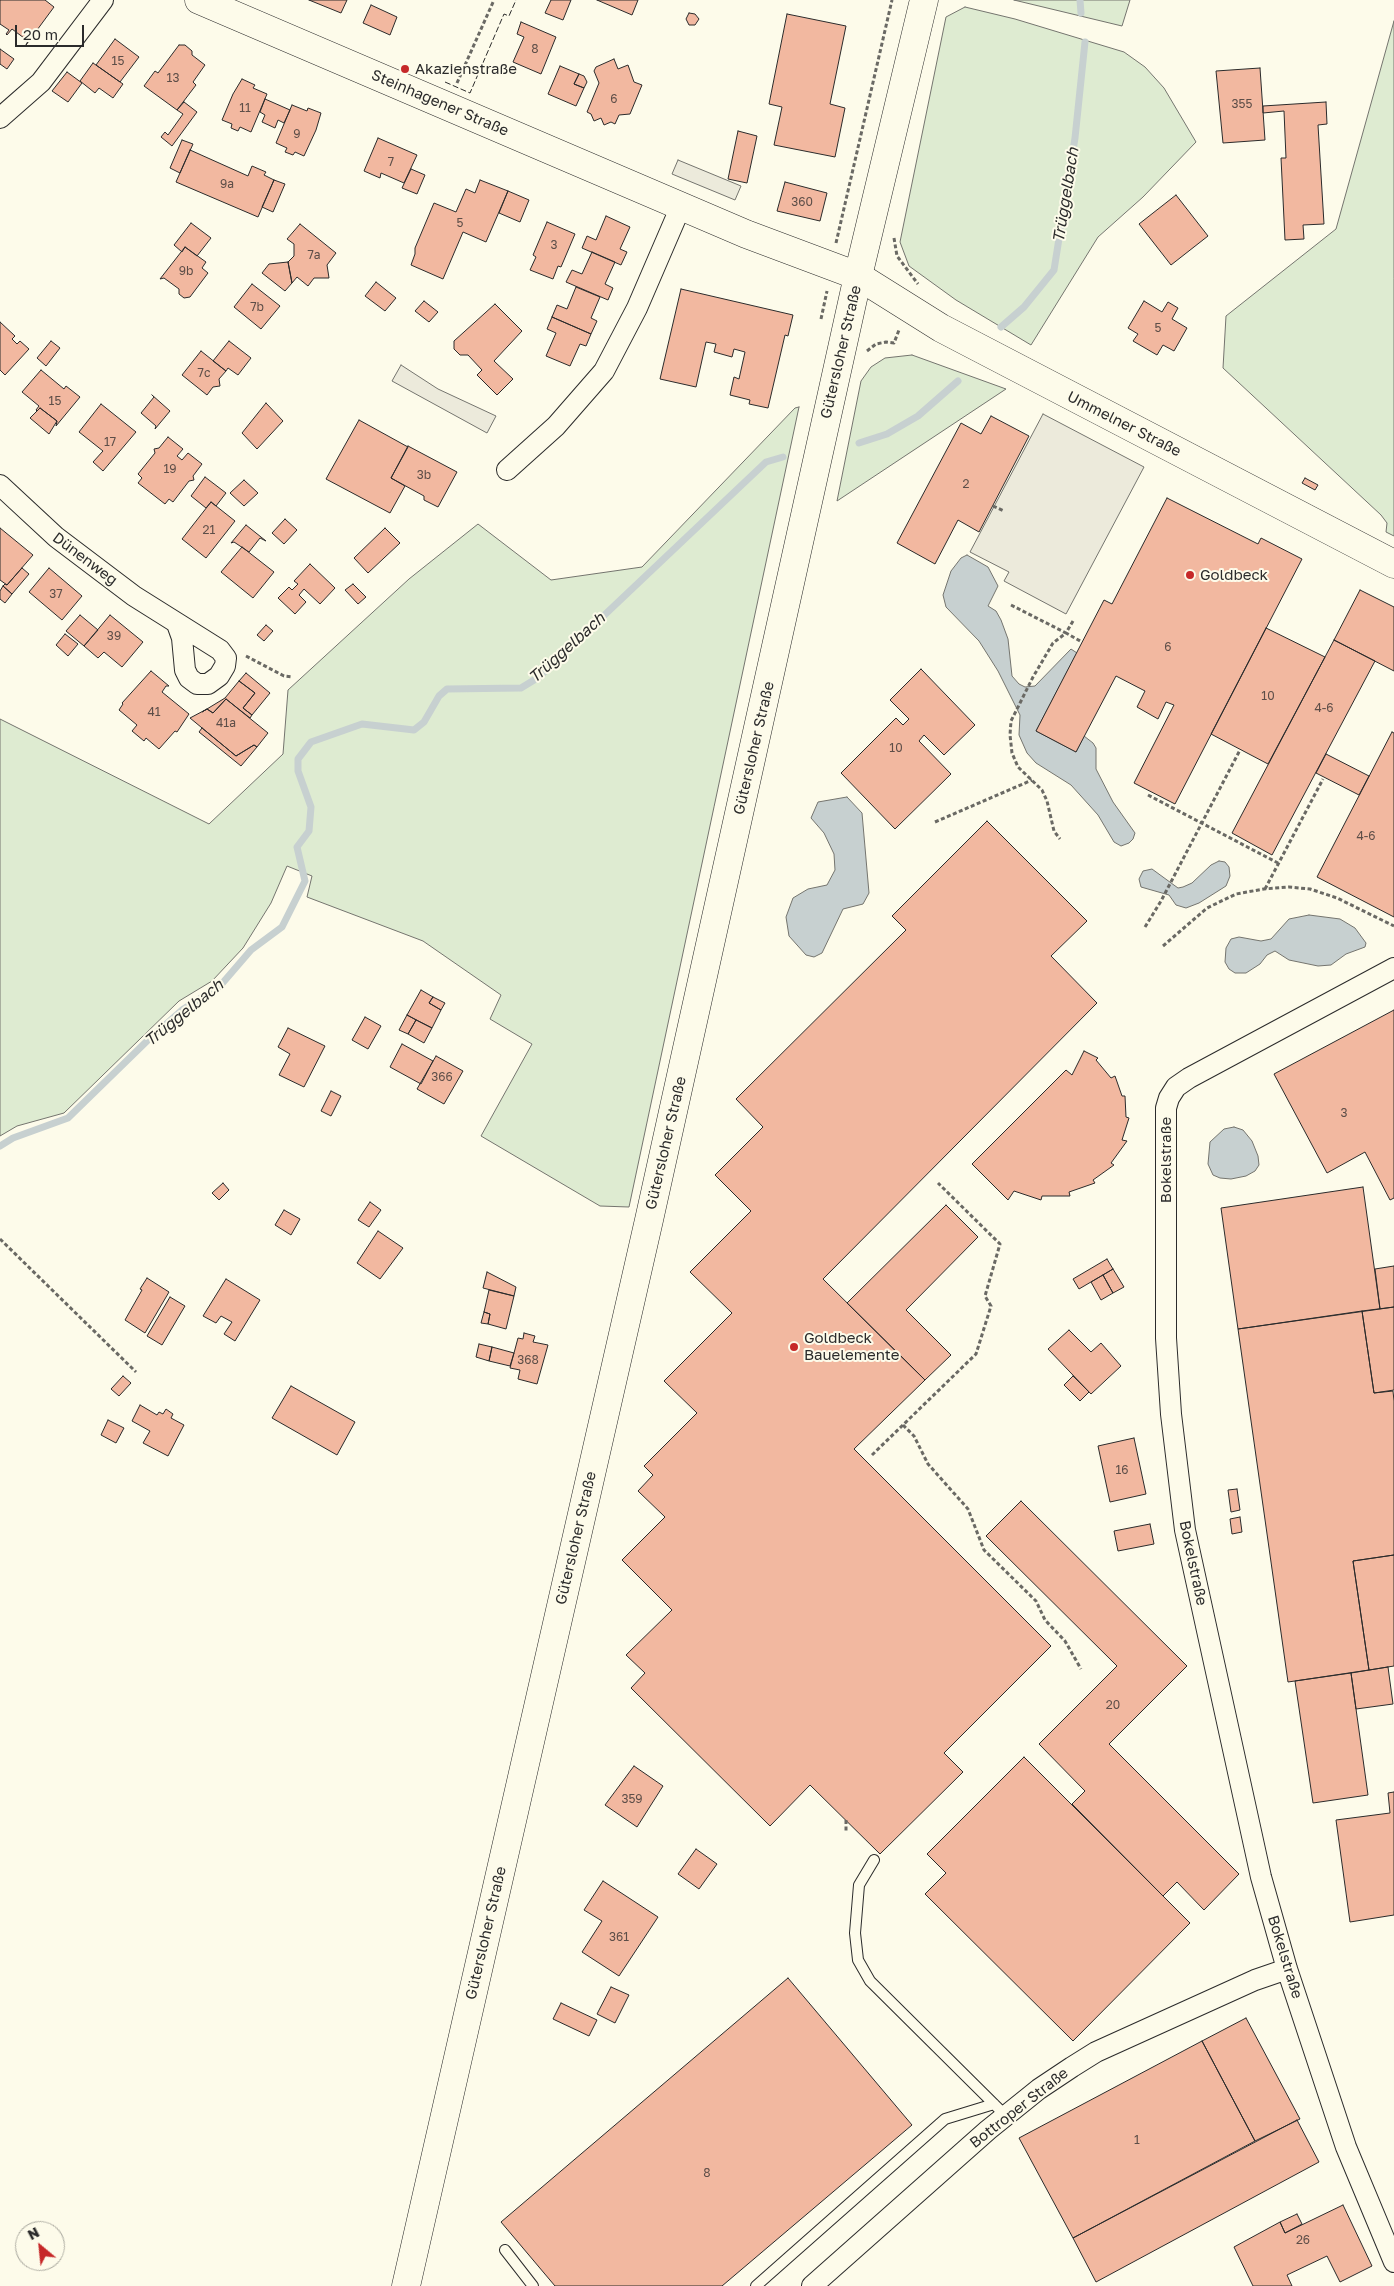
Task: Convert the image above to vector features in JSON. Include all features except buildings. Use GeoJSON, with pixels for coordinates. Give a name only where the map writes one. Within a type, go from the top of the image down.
{"type":"FeatureCollection","features":[{"type":"Feature","properties":{"kind":"main road","name":"Steinhagener Straße"},"geometry":{"type":"LineString","coordinates":[[199,0],[746,234],[858,276]]}},
{"type":"Feature","properties":{"kind":"main road","name":"Gütersloher Straße"},"geometry":{"type":"LineString","coordinates":[[406,2286],[649,1220],[858,276],[924,0]]}},
{"type":"Feature","properties":{"kind":"main road","name":"Ummelner Straße"},"geometry":{"type":"LineString","coordinates":[[858,276],[958,337],[1394,564]]}},
{"type":"Feature","properties":{"kind":"street"},"geometry":{"type":"LineString","coordinates":[[0,118],[41,82],[103,0]]}},
{"type":"Feature","properties":{"kind":"street"},"geometry":{"type":"LineString","coordinates":[[507,470],[556,426],[604,371],[637,308],[681,206]]}},
{"type":"Feature","properties":{"kind":"street","name":"Dünenweg"},"geometry":{"type":"LineString","coordinates":[[0,485],[56,538],[134,596],[220,650]]}},
{"type":"Feature","properties":{"kind":"street"},"geometry":{"type":"LineString","coordinates":[[177,624],[182,638],[185,670],[189,678],[197,684],[208,684],[219,676],[225,666],[226,658],[220,650]]}},
{"type":"Feature","properties":{"kind":"street","name":"Bokelstraße"},"geometry":{"type":"LineString","coordinates":[[1394,968],[1188,1078],[1176,1087],[1169,1098],[1166,1108],[1166,1338],[1170,1414],[1185,1530],[1261,1877],[1287,1969],[1346,2147],[1394,2262]]}},
{"type":"Feature","properties":{"kind":"street","name":"Bottroper Straße"},"geometry":{"type":"LineString","coordinates":[[812,2286],[1000,2110],[1039,2089],[1096,2052],[1255,1980],[1287,1969]]}},
{"type":"Feature","properties":{"kind":"lane"},"geometry":{"type":"LineString","coordinates":[[874,1860],[859,1885],[855,1933],[858,1960],[870,1981],[1000,2110]]}},
{"type":"Feature","properties":{"kind":"lane"},"geometry":{"type":"LineString","coordinates":[[756,2286],[945,2119],[1000,2110]]}},
{"type":"Feature","properties":{"kind":"lane"},"geometry":{"type":"LineString","coordinates":[[505,2250],[533,2286]]}},
{"type":"Feature","properties":{"kind":"path"},"geometry":{"type":"LineString","coordinates":[[448,105],[494,0]]}},
{"type":"Feature","properties":{"kind":"path"},"geometry":{"type":"LineString","coordinates":[[839,223],[853,176],[892,0]]}},
{"type":"Feature","properties":{"kind":"path"},"geometry":{"type":"LineString","coordinates":[[993,506],[1004,511]]}},
{"type":"Feature","properties":{"kind":"path"},"geometry":{"type":"LineString","coordinates":[[1011,606],[1082,642]]}},
{"type":"Feature","properties":{"kind":"path"},"geometry":{"type":"LineString","coordinates":[[1060,839],[1054,831],[1044,795],[1018,767],[1012,753],[1010,735],[1011,721],[1033,677],[1053,643],[1066,634],[1073,621]]}},
{"type":"Feature","properties":{"kind":"path"},"geometry":{"type":"LineString","coordinates":[[220,650],[241,653],[284,676],[293,677]]}},
{"type":"Feature","properties":{"kind":"path"},"geometry":{"type":"LineString","coordinates":[[1146,928],[1240,750]]}},
{"type":"Feature","properties":{"kind":"path"},"geometry":{"type":"LineString","coordinates":[[935,822],[1032,780]]}},
{"type":"Feature","properties":{"kind":"path"},"geometry":{"type":"LineString","coordinates":[[1264,889],[1323,780]]}},
{"type":"Feature","properties":{"kind":"path"},"geometry":{"type":"LineString","coordinates":[[1148,795],[1278,863]]}},
{"type":"Feature","properties":{"kind":"path"},"geometry":{"type":"LineString","coordinates":[[1163,946],[1207,908],[1236,894],[1264,889],[1289,887],[1310,889],[1337,898],[1394,926]]}},
{"type":"Feature","properties":{"kind":"path"},"geometry":{"type":"LineString","coordinates":[[872,1455],[976,1354],[991,1306],[984,1296],[1000,1244],[938,1183]]}},
{"type":"Feature","properties":{"kind":"path"},"geometry":{"type":"LineString","coordinates":[[0,1239],[136,1372]]}},
{"type":"Feature","properties":{"kind":"path"},"geometry":{"type":"LineString","coordinates":[[903,1425],[914,1436],[928,1464],[968,1509],[984,1550],[1036,1601],[1045,1620],[1065,1641],[1081,1669]]}},
{"type":"Feature","properties":{"kind":"path"},"geometry":{"type":"LineString","coordinates":[[846,1820],[846,1831]]}},
{"type":"Feature","properties":{"kind":"green space"},"geometry":{"type":"Polygon","coordinates":[[[1014,0],[1130,0],[1122,26],[1014,0]]]}},
{"type":"Feature","properties":{"kind":"green space"},"geometry":{"type":"Polygon","coordinates":[[[965,7],[1015,19],[1124,52],[1145,67],[1164,88],[1196,142],[1143,197],[1098,237],[1031,345],[956,300],[909,266],[900,242],[946,17],[965,7]]]}},
{"type":"Feature","properties":{"kind":"green space"},"geometry":{"type":"Polygon","coordinates":[[[1394,21],[1394,536],[1386,532],[1387,523],[1381,515],[1223,368],[1226,316],[1336,229],[1394,21]]]}},
{"type":"Feature","properties":{"kind":"green space"},"geometry":{"type":"Polygon","coordinates":[[[912,355],[1006,389],[837,501],[861,381],[871,367],[885,358],[912,355]]]}},
{"type":"Feature","properties":{"kind":"green space"},"geometry":{"type":"Polygon","coordinates":[[[799,407],[629,1207],[600,1206],[481,1136],[532,1044],[490,1019],[501,995],[423,941],[307,897],[312,876],[287,866],[271,903],[243,948],[212,981],[179,1001],[64,1113],[17,1126],[0,1136],[0,719],[209,824],[283,754],[288,690],[409,579],[478,524],[551,580],[642,567],[795,408],[799,407]]]}},
{"type":"Feature","properties":{"kind":"shaded area"},"geometry":{"type":"Polygon","coordinates":[[[678,160],[741,186],[735,200],[672,174],[678,160]]]}},
{"type":"Feature","properties":{"kind":"shaded area"},"geometry":{"type":"Polygon","coordinates":[[[401,365],[438,389],[496,416],[487,433],[392,381],[401,365]]]}},
{"type":"Feature","properties":{"kind":"shaded area"},"geometry":{"type":"Polygon","coordinates":[[[1043,414],[1144,467],[1066,614],[1004,581],[1009,572],[970,552],[1043,414]]]}},
{"type":"Feature","properties":{"kind":"shaded area"},"geometry":{"type":"Polygon","coordinates":[[[967,555],[988,567],[998,586],[988,606],[996,611],[1001,620],[1008,639],[1012,676],[1019,684],[1025,687],[1035,686],[1071,649],[1077,653],[1036,731],[1076,752],[1084,736],[1093,743],[1096,748],[1096,769],[1113,802],[1135,833],[1129,843],[1121,846],[1114,842],[1098,815],[1071,785],[1036,763],[1027,753],[1019,735],[1020,715],[998,671],[979,641],[946,607],[943,595],[951,571],[961,558],[967,555]]]}},
{"type":"Feature","properties":{"kind":"shaded area"},"geometry":{"type":"Polygon","coordinates":[[[847,797],[862,813],[869,893],[863,904],[843,909],[822,953],[814,957],[806,955],[789,936],[786,917],[793,898],[808,889],[827,885],[835,870],[834,854],[824,833],[811,818],[818,802],[847,797]]]}},
{"type":"Feature","properties":{"kind":"shaded area"},"geometry":{"type":"Polygon","coordinates":[[[1219,861],[1225,862],[1229,867],[1230,876],[1226,886],[1199,903],[1186,908],[1176,905],[1169,895],[1141,887],[1139,879],[1143,871],[1152,869],[1178,888],[1192,883],[1211,865],[1219,861]]]}},
{"type":"Feature","properties":{"kind":"shaded area"},"geometry":{"type":"Polygon","coordinates":[[[1309,915],[1340,919],[1355,928],[1366,943],[1365,947],[1346,954],[1331,965],[1318,966],[1289,960],[1275,951],[1267,955],[1260,964],[1246,973],[1235,973],[1229,969],[1225,962],[1226,948],[1231,939],[1239,937],[1261,941],[1271,939],[1289,919],[1309,915]]]}},
{"type":"Feature","properties":{"kind":"shaded area"},"geometry":{"type":"Polygon","coordinates":[[[1234,1127],[1243,1130],[1252,1141],[1258,1156],[1259,1165],[1255,1171],[1246,1176],[1231,1179],[1220,1178],[1213,1175],[1208,1164],[1210,1142],[1224,1129],[1234,1127]]]}},
{"type":"Feature","properties":{"kind":"waterway","name":"Trüggelbach"},"geometry":{"type":"LineString","coordinates":[[1080,0],[1081,13]]}},
{"type":"Feature","properties":{"kind":"waterway","name":"Trüggelbach"},"geometry":{"type":"LineString","coordinates":[[1001,327],[1024,307],[1054,270],[1075,138],[1085,42]]}},
{"type":"Feature","properties":{"kind":"waterway","name":"Trüggelbach"},"geometry":{"type":"LineString","coordinates":[[859,443],[887,434],[918,416],[958,381]]}},
{"type":"Feature","properties":{"kind":"waterway","name":"Trüggelbach"},"geometry":{"type":"LineString","coordinates":[[0,1146],[13,1138],[68,1118],[147,1041],[182,1010],[220,986],[251,950],[282,927],[305,881],[297,847],[309,831],[311,807],[298,771],[298,759],[311,742],[362,724],[414,730],[424,722],[439,696],[447,689],[521,688],[539,677],[766,462],[783,457]]}},
{"type":"Feature","properties":{"kind":"fence"},"geometry":{"type":"LineString","coordinates":[[445,82],[470,93],[504,14],[509,16],[516,0]]}},
{"type":"Feature","properties":{"kind":"place","name":"Akazienstraße"},"geometry":{"type":"Point","coordinates":[405,69]}},
{"type":"Feature","properties":{"kind":"place","name":"Goldbeck"},"geometry":{"type":"Point","coordinates":[1190,575]}},
{"type":"Feature","properties":{"kind":"place","name":"Goldbeck Bauelemente"},"geometry":{"type":"Point","coordinates":[794,1347]}}]}
